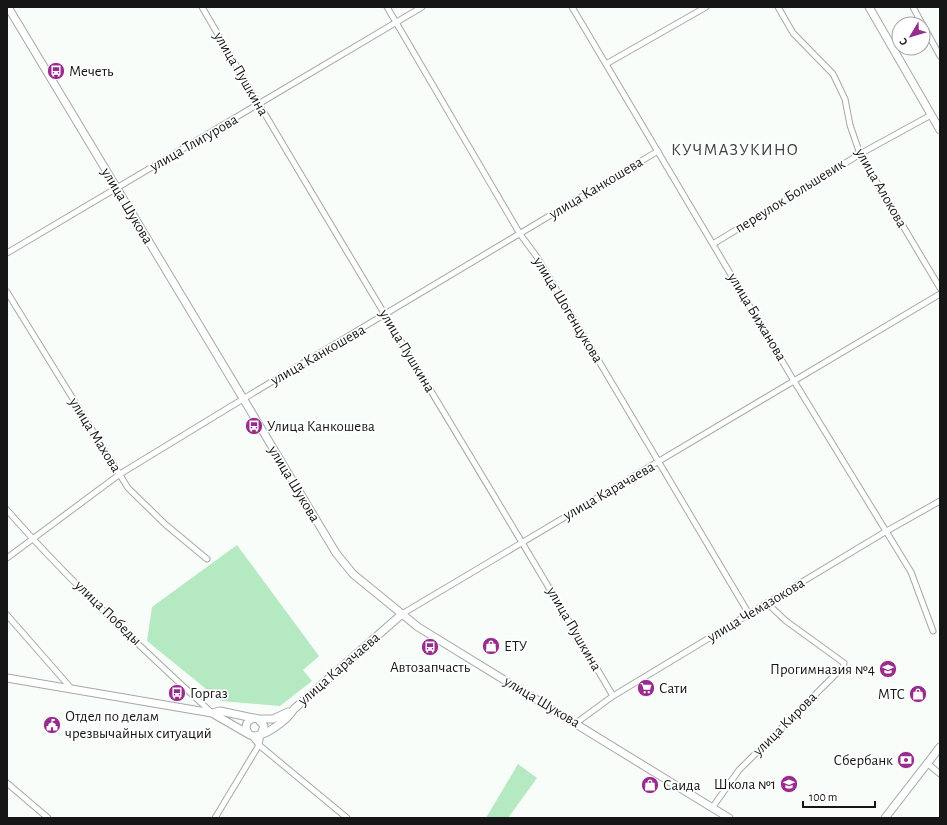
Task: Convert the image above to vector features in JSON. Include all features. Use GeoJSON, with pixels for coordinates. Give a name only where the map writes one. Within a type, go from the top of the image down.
{"type":"FeatureCollection","features":[{"type":"Feature","properties":{"kind":"main road","name":"улица Шукова"},"geometry":{"type":"LineString","coordinates":[[8,7],[336,553],[353,574],[418,627],[729,818]]}},
{"type":"Feature","properties":{"kind":"main road"},"geometry":{"type":"LineString","coordinates":[[869,7],[940,130]]}},
{"type":"Feature","properties":{"kind":"main road","name":"улица Карачаева"},"geometry":{"type":"LineString","coordinates":[[261,734],[270,730],[291,714],[402,614]]}},
{"type":"Feature","properties":{"kind":"main road"},"geometry":{"type":"LineString","coordinates":[[7,678],[70,687],[125,699],[212,713],[256,736],[261,734],[264,726],[257,719],[220,711],[212,713]]}},
{"type":"Feature","properties":{"kind":"main road"},"geometry":{"type":"LineString","coordinates":[[250,734],[246,730],[246,724],[250,720],[273,719],[294,710]]}},
{"type":"Feature","properties":{"kind":"main road"},"geometry":{"type":"LineString","coordinates":[[885,818],[940,747]]}},
{"type":"Feature","properties":{"kind":"street","name":"улица Пушкина"},"geometry":{"type":"LineString","coordinates":[[202,7],[259,105],[522,541],[613,696]]}},
{"type":"Feature","properties":{"kind":"street","name":"улица Шогенцукова"},"geometry":{"type":"LineString","coordinates":[[387,7],[520,234],[537,257],[749,614]]}},
{"type":"Feature","properties":{"kind":"street","name":"улица Тлигурова"},"geometry":{"type":"LineString","coordinates":[[7,253],[422,7]]}},
{"type":"Feature","properties":{"kind":"street","name":"улица Бижанова"},"geometry":{"type":"LineString","coordinates":[[572,7],[794,381],[885,532],[911,572],[933,631]]}},
{"type":"Feature","properties":{"kind":"street"},"geometry":{"type":"LineString","coordinates":[[606,64],[706,7]]}},
{"type":"Feature","properties":{"kind":"street","name":"улица Алокова"},"geometry":{"type":"LineString","coordinates":[[778,7],[793,32],[833,74],[845,99],[850,125],[860,154],[940,288]]}},
{"type":"Feature","properties":{"kind":"street"},"geometry":{"type":"LineString","coordinates":[[913,7],[918,16]]}},
{"type":"Feature","properties":{"kind":"street"},"geometry":{"type":"LineString","coordinates":[[931,39],[940,56]]}},
{"type":"Feature","properties":{"kind":"street","name":"переулок Большевик"},"geometry":{"type":"LineString","coordinates":[[713,244],[860,154],[931,115]]}},
{"type":"Feature","properties":{"kind":"street","name":"улица Канкошева"},"geometry":{"type":"LineString","coordinates":[[7,558],[120,474],[658,151]]}},
{"type":"Feature","properties":{"kind":"street","name":"улица Махова"},"geometry":{"type":"LineString","coordinates":[[7,292],[128,488],[166,525],[207,559]]}},
{"type":"Feature","properties":{"kind":"street","name":"улица Карачаева"},"geometry":{"type":"LineString","coordinates":[[402,614],[522,541],[659,462],[940,294]]}},
{"type":"Feature","properties":{"kind":"street","name":"улица Чемазокова"},"geometry":{"type":"LineString","coordinates":[[576,723],[613,696],[885,532],[940,501]]}},
{"type":"Feature","properties":{"kind":"street","name":"улица Победы"},"geometry":{"type":"LineString","coordinates":[[7,510],[32,539],[128,634],[212,713]]}},
{"type":"Feature","properties":{"kind":"street","name":"улица Кирова"},"geometry":{"type":"LineString","coordinates":[[712,808],[739,770],[843,667],[844,663],[786,621],[767,603]]}},
{"type":"Feature","properties":{"kind":"street"},"geometry":{"type":"LineString","coordinates":[[7,615],[70,687]]}},
{"type":"Feature","properties":{"kind":"street"},"geometry":{"type":"LineString","coordinates":[[250,734],[259,745],[347,818]]}},
{"type":"Feature","properties":{"kind":"street"},"geometry":{"type":"LineString","coordinates":[[215,818],[259,745],[261,734]]}},
{"type":"Feature","properties":{"kind":"street"},"geometry":{"type":"LineString","coordinates":[[927,763],[940,774]]}},
{"type":"Feature","properties":{"kind":"street"},"geometry":{"type":"LineString","coordinates":[[7,783],[48,818]]}},
{"type":"Feature","properties":{"kind":"green space"},"geometry":{"type":"Polygon","coordinates":[[[237,545],[319,656],[303,670],[312,681],[280,706],[221,701],[147,641],[152,607],[237,545]]]}},
{"type":"Feature","properties":{"kind":"green space"},"geometry":{"type":"Polygon","coordinates":[[[518,764],[537,778],[508,818],[486,818],[518,764]]]}},
{"type":"Feature","properties":{"kind":"place","name":"Мечеть"},"geometry":{"type":"Point","coordinates":[56,71]}},
{"type":"Feature","properties":{"kind":"place","name":"Улица Канкошева"},"geometry":{"type":"Point","coordinates":[254,426]}},
{"type":"Feature","properties":{"kind":"place","name":"ЕТУ"},"geometry":{"type":"Point","coordinates":[491,646]}},
{"type":"Feature","properties":{"kind":"place","name":"Автозапчасть"},"geometry":{"type":"Point","coordinates":[430,647]}},
{"type":"Feature","properties":{"kind":"place","name":"Прогимназия №4"},"geometry":{"type":"Point","coordinates":[888,669]}},
{"type":"Feature","properties":{"kind":"place","name":"Сати"},"geometry":{"type":"Point","coordinates":[646,688]}},
{"type":"Feature","properties":{"kind":"place","name":"Горгаз"},"geometry":{"type":"Point","coordinates":[177,693]}},
{"type":"Feature","properties":{"kind":"place","name":"МТС"},"geometry":{"type":"Point","coordinates":[918,694]}},
{"type":"Feature","properties":{"kind":"place","name":"Отдел по делам чрезвычайных ситуаций"},"geometry":{"type":"Point","coordinates":[52,725]}},
{"type":"Feature","properties":{"kind":"place","name":"Сбербанк"},"geometry":{"type":"Point","coordinates":[906,760]}},
{"type":"Feature","properties":{"kind":"place","name":"Школа №1"},"geometry":{"type":"Point","coordinates":[789,784]}},
{"type":"Feature","properties":{"kind":"place","name":"Саида"},"geometry":{"type":"Point","coordinates":[650,785]}},
{"type":"Feature","properties":{"kind":"district","name":"КУЧМАЗУКИНО"},"geometry":{"type":"Point","coordinates":[735,149]}}]}
